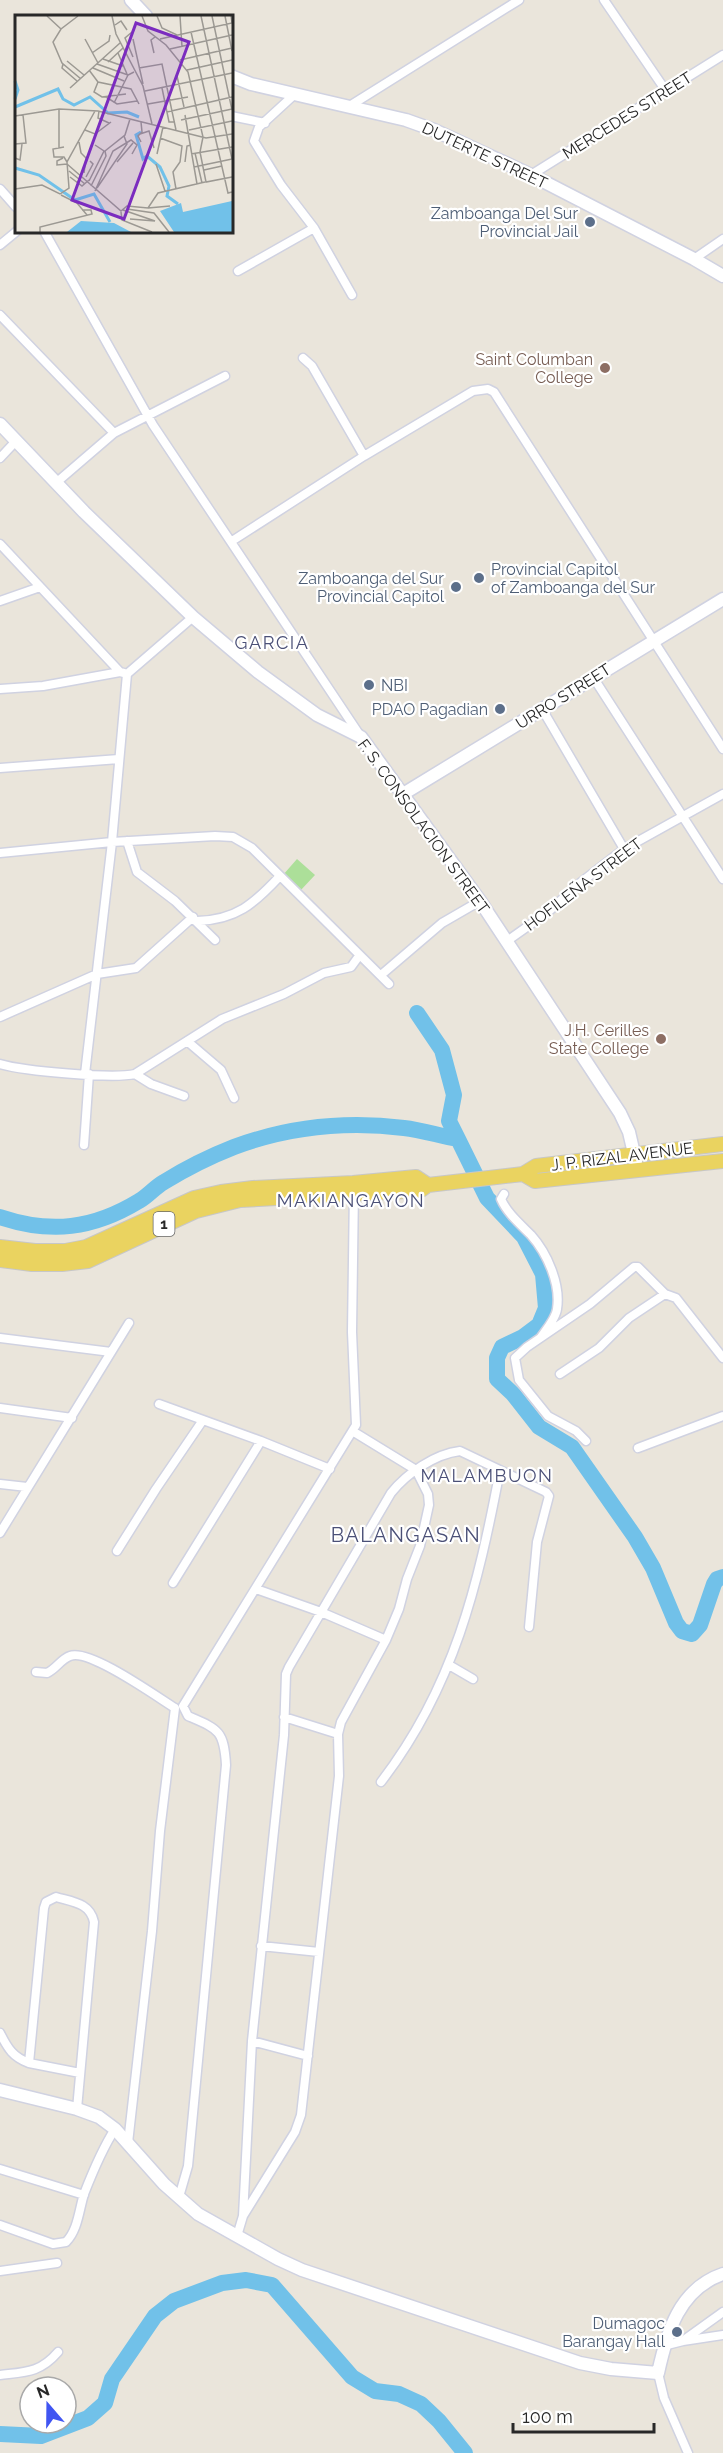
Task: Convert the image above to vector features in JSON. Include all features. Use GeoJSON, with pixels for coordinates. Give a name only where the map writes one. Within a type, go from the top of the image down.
{"type":"FeatureCollection","features":[{"type":"Feature","properties":{"kind":"main road","name":"J. P. RIZAL AVENUE"},"geometry":{"type":"LineString","coordinates":[[0,1247],[35,1251],[65,1251],[86,1247],[194,1198],[221,1192],[253,1194],[354,1190],[416,1177],[428,1185],[523,1174],[536,1166],[723,1144]]}},
{"type":"Feature","properties":{"kind":"main road","name":"J. P. RIZAL AVENUE"},"geometry":{"type":"LineString","coordinates":[[523,1174],[535,1181],[638,1172],[723,1161]]}},
{"type":"Feature","properties":{"kind":"main road","name":"J. P. RIZAL AVENUE"},"geometry":{"type":"LineString","coordinates":[[0,1260],[32,1264],[88,1261],[196,1211],[253,1194]]}},
{"type":"Feature","properties":{"kind":"street"},"geometry":{"type":"LineString","coordinates":[[130,0],[145,15]]}},
{"type":"Feature","properties":{"kind":"street"},"geometry":{"type":"LineString","coordinates":[[348,106],[519,0]]}},
{"type":"Feature","properties":{"kind":"street"},"geometry":{"type":"LineString","coordinates":[[604,0],[666,92]]}},
{"type":"Feature","properties":{"kind":"street","name":"MERCEDES STREET"},"geometry":{"type":"LineString","coordinates":[[531,175],[723,55]]}},
{"type":"Feature","properties":{"kind":"street","name":"DUTERTE STREET"},"geometry":{"type":"LineString","coordinates":[[232,76],[251,84],[406,120],[434,130],[531,175],[723,276]]}},
{"type":"Feature","properties":{"kind":"street"},"geometry":{"type":"LineString","coordinates":[[295,94],[255,136],[257,148],[314,228],[352,295]]}},
{"type":"Feature","properties":{"kind":"street"},"geometry":{"type":"LineString","coordinates":[[232,116],[265,123]]}},
{"type":"Feature","properties":{"kind":"street"},"geometry":{"type":"LineString","coordinates":[[0,189],[15,206]]}},
{"type":"Feature","properties":{"kind":"street"},"geometry":{"type":"LineString","coordinates":[[238,271],[314,228]]}},
{"type":"Feature","properties":{"kind":"street"},"geometry":{"type":"LineString","coordinates":[[0,245],[16,232]]}},
{"type":"Feature","properties":{"kind":"street"},"geometry":{"type":"LineString","coordinates":[[45,232],[153,425],[361,737]]}},
{"type":"Feature","properties":{"kind":"street"},"geometry":{"type":"LineString","coordinates":[[694,259],[723,239]]}},
{"type":"Feature","properties":{"kind":"street"},"geometry":{"type":"LineString","coordinates":[[0,315],[114,433]]}},
{"type":"Feature","properties":{"kind":"street"},"geometry":{"type":"LineString","coordinates":[[303,358],[312,366],[364,456]]}},
{"type":"Feature","properties":{"kind":"street"},"geometry":{"type":"LineString","coordinates":[[57,482],[114,433],[225,376]]}},
{"type":"Feature","properties":{"kind":"street"},"geometry":{"type":"LineString","coordinates":[[232,541],[364,456],[473,391],[488,389],[494,392],[723,749]]}},
{"type":"Feature","properties":{"kind":"street","name":"F. S. CONSOLACION STREET"},"geometry":{"type":"LineString","coordinates":[[0,424],[84,512],[193,617],[258,672],[317,715],[361,737],[480,901],[620,1113],[635,1153],[638,1172]]}},
{"type":"Feature","properties":{"kind":"street"},"geometry":{"type":"LineString","coordinates":[[0,458],[16,441]]}},
{"type":"Feature","properties":{"kind":"street"},"geometry":{"type":"LineString","coordinates":[[0,544],[123,673],[119,759],[87,1074],[84,1145]]}},
{"type":"Feature","properties":{"kind":"street"},"geometry":{"type":"LineString","coordinates":[[0,601],[40,587]]}},
{"type":"Feature","properties":{"kind":"street","name":"URRO STREET"},"geometry":{"type":"LineString","coordinates":[[403,794],[723,599]]}},
{"type":"Feature","properties":{"kind":"street"},"geometry":{"type":"LineString","coordinates":[[0,689],[43,686],[123,673],[193,617]]}},
{"type":"Feature","properties":{"kind":"street"},"geometry":{"type":"LineString","coordinates":[[593,677],[723,879]]}},
{"type":"Feature","properties":{"kind":"street"},"geometry":{"type":"LineString","coordinates":[[542,709],[624,849]]}},
{"type":"Feature","properties":{"kind":"street"},"geometry":{"type":"LineString","coordinates":[[0,768],[119,759]]}},
{"type":"Feature","properties":{"kind":"street","name":"HOFILEÑA STREET"},"geometry":{"type":"LineString","coordinates":[[507,941],[548,912],[580,883],[624,849],[723,794]]}},
{"type":"Feature","properties":{"kind":"street"},"geometry":{"type":"LineString","coordinates":[[0,853],[112,842],[226,836],[241,841],[252,848],[389,984]]}},
{"type":"Feature","properties":{"kind":"street"},"geometry":{"type":"LineString","coordinates":[[127,841],[137,872],[195,919],[215,940]]}},
{"type":"Feature","properties":{"kind":"street"},"geometry":{"type":"LineString","coordinates":[[0,1017],[97,974],[136,968],[195,919],[218,919],[251,905],[280,876]]}},
{"type":"Feature","properties":{"kind":"street"},"geometry":{"type":"LineString","coordinates":[[381,975],[442,923],[480,901]]}},
{"type":"Feature","properties":{"kind":"street"},"geometry":{"type":"LineString","coordinates":[[0,1064],[87,1074],[122,1076],[135,1074],[222,1019],[284,994],[324,973],[351,967],[359,956]]}},
{"type":"Feature","properties":{"kind":"street"},"geometry":{"type":"LineString","coordinates":[[187,1041],[224,1074],[234,1098]]}},
{"type":"Feature","properties":{"kind":"street"},"geometry":{"type":"LineString","coordinates":[[135,1074],[151,1084],[184,1096]]}},
{"type":"Feature","properties":{"kind":"street"},"geometry":{"type":"LineString","coordinates":[[128,2143],[152,1931],[162,1808],[179,1707],[354,1432],[358,1415],[352,1332],[354,1190]]}},
{"type":"Feature","properties":{"kind":"street"},"geometry":{"type":"LineString","coordinates":[[504,1194],[501,1199],[504,1207],[540,1247],[548,1261],[555,1285],[558,1310],[539,1340]]}},
{"type":"Feature","properties":{"kind":"street"},"geometry":{"type":"LineString","coordinates":[[586,1441],[576,1431],[548,1416],[519,1380],[515,1358],[527,1347],[584,1309],[636,1266],[665,1293],[676,1298],[723,1358]]}},
{"type":"Feature","properties":{"kind":"street"},"geometry":{"type":"LineString","coordinates":[[560,1374],[599,1348],[629,1318],[665,1293]]}},
{"type":"Feature","properties":{"kind":"street"},"geometry":{"type":"LineString","coordinates":[[0,1533],[129,1323]]}},
{"type":"Feature","properties":{"kind":"street"},"geometry":{"type":"LineString","coordinates":[[0,1338],[111,1352]]}},
{"type":"Feature","properties":{"kind":"street"},"geometry":{"type":"LineString","coordinates":[[159,1404],[330,1469]]}},
{"type":"Feature","properties":{"kind":"street"},"geometry":{"type":"LineString","coordinates":[[0,1408],[72,1418]]}},
{"type":"Feature","properties":{"kind":"street"},"geometry":{"type":"LineString","coordinates":[[638,1448],[723,1416]]}},
{"type":"Feature","properties":{"kind":"street"},"geometry":{"type":"LineString","coordinates":[[117,1551],[203,1420]]}},
{"type":"Feature","properties":{"kind":"street"},"geometry":{"type":"LineString","coordinates":[[243,2216],[295,2132],[300,2115],[339,1776],[338,1734],[346,1711],[386,1640],[420,1546],[428,1517],[428,1494],[416,1470],[354,1432]]}},
{"type":"Feature","properties":{"kind":"street"},"geometry":{"type":"LineString","coordinates":[[173,1583],[261,1441]]}},
{"type":"Feature","properties":{"kind":"street"},"geometry":{"type":"LineString","coordinates":[[237,2236],[243,2216],[252,2041],[285,1717],[286,1674],[289,1667],[389,1497],[403,1480],[416,1470],[443,1455],[460,1451],[546,1492],[549,1496],[537,1542],[530,1627]]}},
{"type":"Feature","properties":{"kind":"street"},"geometry":{"type":"LineString","coordinates":[[381,1782],[410,1742],[449,1665],[465,1623],[482,1560],[500,1470]]}},
{"type":"Feature","properties":{"kind":"street"},"geometry":{"type":"LineString","coordinates":[[0,1484],[27,1487]]}},
{"type":"Feature","properties":{"kind":"street"},"geometry":{"type":"LineString","coordinates":[[256,1589],[321,1612],[386,1640]]}},
{"type":"Feature","properties":{"kind":"street"},"geometry":{"type":"LineString","coordinates":[[36,1672],[47,1673],[70,1656],[81,1656],[135,1681],[179,1707],[188,1716],[210,1725],[220,1732],[225,1748],[226,1765],[188,2166],[179,2197]]}},
{"type":"Feature","properties":{"kind":"street"},"geometry":{"type":"LineString","coordinates":[[449,1665],[473,1679]]}},
{"type":"Feature","properties":{"kind":"street"},"geometry":{"type":"LineString","coordinates":[[285,1717],[338,1734]]}},
{"type":"Feature","properties":{"kind":"street"},"geometry":{"type":"LineString","coordinates":[[29,2063],[44,1908],[46,1902],[56,1897],[81,1904],[90,1910],[94,1922],[77,2109]]}},
{"type":"Feature","properties":{"kind":"street"},"geometry":{"type":"LineString","coordinates":[[261,1946],[319,1952]]}},
{"type":"Feature","properties":{"kind":"street"},"geometry":{"type":"LineString","coordinates":[[0,2033],[10,2052],[17,2058],[29,2063],[80,2073]]}},
{"type":"Feature","properties":{"kind":"street"},"geometry":{"type":"LineString","coordinates":[[252,2041],[308,2056]]}},
{"type":"Feature","properties":{"kind":"street"},"geometry":{"type":"LineString","coordinates":[[0,2090],[77,2109],[99,2117],[115,2129],[164,2184],[198,2214],[302,2270],[558,2356],[611,2369],[658,2373]]}},
{"type":"Feature","properties":{"kind":"street"},"geometry":{"type":"LineString","coordinates":[[0,2225],[53,2244],[66,2242],[72,2236],[84,2195],[99,2158],[115,2129]]}},
{"type":"Feature","properties":{"kind":"street"},"geometry":{"type":"LineString","coordinates":[[0,2169],[84,2195]]}},
{"type":"Feature","properties":{"kind":"street"},"geometry":{"type":"LineString","coordinates":[[0,2271],[57,2263]]}},
{"type":"Feature","properties":{"kind":"street"},"geometry":{"type":"LineString","coordinates":[[688,2453],[664,2398],[658,2373],[663,2346],[673,2319],[689,2296],[703,2283],[723,2274]]}},
{"type":"Feature","properties":{"kind":"street"},"geometry":{"type":"LineString","coordinates":[[683,2341],[723,2312]]}},
{"type":"Feature","properties":{"kind":"street"},"geometry":{"type":"LineString","coordinates":[[663,2346],[723,2335]]}},
{"type":"Feature","properties":{"kind":"street"},"geometry":{"type":"LineString","coordinates":[[0,2376],[40,2369],[49,2363],[58,2352]]}},
{"type":"Feature","properties":{"kind":"green space"},"geometry":{"type":"Polygon","coordinates":[[[297,859],[315,875],[300,891],[283,875],[297,859]]]}},
{"type":"Feature","properties":{"kind":"waterway"},"geometry":{"type":"LineString","coordinates":[[417,1013],[442,1050],[454,1095],[449,1121],[487,1198],[524,1237],[543,1274],[546,1308],[539,1325],[523,1337],[502,1347],[497,1358],[497,1379],[513,1394],[539,1427],[572,1447],[635,1537],[653,1568],[676,1623],[682,1631],[692,1634],[700,1625],[714,1584],[717,1579],[723,1577]]}},
{"type":"Feature","properties":{"kind":"waterway"},"geometry":{"type":"LineString","coordinates":[[0,1217],[37,1226],[54,1227],[88,1223],[122,1210],[142,1199],[172,1177],[216,1154],[254,1140],[296,1130],[339,1126],[383,1126],[411,1129],[458,1139]]}},
{"type":"Feature","properties":{"kind":"waterway"},"geometry":{"type":"LineString","coordinates":[[0,2434],[41,2436],[88,2418],[105,2403],[112,2379],[155,2316],[174,2301],[222,2283],[246,2280],[272,2285],[352,2377],[375,2391],[399,2394],[421,2404],[439,2421],[465,2453]]}},
{"type":"Feature","properties":{"kind":"place","name":"Zamboanga Del Sur Provincial Jail"},"geometry":{"type":"Point","coordinates":[590,222]}},
{"type":"Feature","properties":{"kind":"place","name":"Saint Columban College"},"geometry":{"type":"Point","coordinates":[605,368]}},
{"type":"Feature","properties":{"kind":"place","name":"Provincial Capitol of Zamboanga del Sur"},"geometry":{"type":"Point","coordinates":[479,578]}},
{"type":"Feature","properties":{"kind":"place","name":"Zamboanga del Sur Provincial Capitol"},"geometry":{"type":"Point","coordinates":[456,587]}},
{"type":"Feature","properties":{"kind":"place","name":"NBI"},"geometry":{"type":"Point","coordinates":[369,685]}},
{"type":"Feature","properties":{"kind":"place","name":"PDAO Pagadian"},"geometry":{"type":"Point","coordinates":[500,709]}},
{"type":"Feature","properties":{"kind":"place","name":"J.H. Cerilles State College"},"geometry":{"type":"Point","coordinates":[661,1039]}},
{"type":"Feature","properties":{"kind":"place","name":"Dumagoc Barangay Hall"},"geometry":{"type":"Point","coordinates":[677,2332]}},
{"type":"Feature","properties":{"kind":"district","name":"GARCIA"},"geometry":{"type":"Point","coordinates":[272,643]}},
{"type":"Feature","properties":{"kind":"district","name":"MAKIANGAYON"},"geometry":{"type":"Point","coordinates":[351,1201]}},
{"type":"Feature","properties":{"kind":"district","name":"MALAMBUON"},"geometry":{"type":"Point","coordinates":[487,1476]}},
{"type":"Feature","properties":{"kind":"district","name":"BALANGASAN"},"geometry":{"type":"Point","coordinates":[406,1535]}}]}
